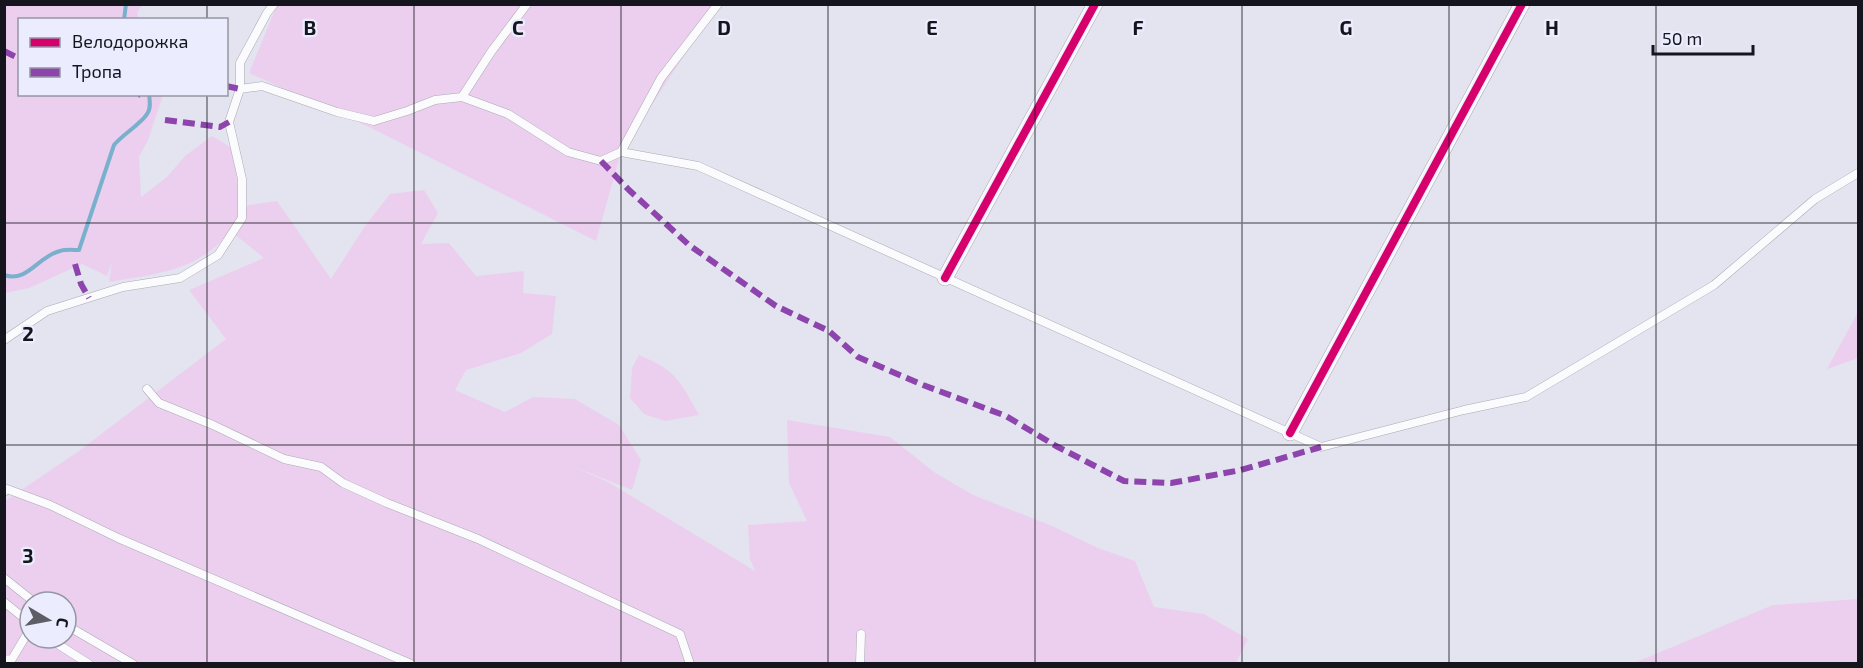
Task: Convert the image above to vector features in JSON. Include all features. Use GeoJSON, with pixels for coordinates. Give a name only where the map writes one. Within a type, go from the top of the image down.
{"type":"FeatureCollection","features":[{"type":"Feature","properties":{"kind":"street"},"geometry":{"type":"LineString","coordinates":[[945,278],[1095,4]]}},
{"type":"Feature","properties":{"kind":"street"},"geometry":{"type":"LineString","coordinates":[[1290,433],[1522,4]]}},
{"type":"Feature","properties":{"kind":"lane"},"geometry":{"type":"LineString","coordinates":[[4,340],[48,311],[123,287],[180,278],[218,255],[242,218],[242,179],[229,122],[240,89],[240,63],[274,4]]}},
{"type":"Feature","properties":{"kind":"lane"},"geometry":{"type":"LineString","coordinates":[[462,97],[491,52],[527,4]]}},
{"type":"Feature","properties":{"kind":"lane"},"geometry":{"type":"LineString","coordinates":[[621,152],[661,78],[718,4]]}},
{"type":"Feature","properties":{"kind":"lane"},"geometry":{"type":"LineString","coordinates":[[240,89],[262,86],[337,112],[374,121],[435,100],[462,97],[508,114],[568,152],[601,161],[621,152],[698,166],[1321,447],[1464,410],[1526,397],[1714,285],[1815,199],[1858,173]]}},
{"type":"Feature","properties":{"kind":"lane"},"geometry":{"type":"LineString","coordinates":[[147,389],[159,403],[213,425],[284,459],[321,467],[343,483],[478,539],[680,634],[690,663]]}},
{"type":"Feature","properties":{"kind":"lane"},"geometry":{"type":"LineString","coordinates":[[4,492],[7,489],[50,505],[118,538],[411,663]]}},
{"type":"Feature","properties":{"kind":"lane"},"geometry":{"type":"LineString","coordinates":[[4,579],[18,590]]}},
{"type":"Feature","properties":{"kind":"lane"},"geometry":{"type":"LineString","coordinates":[[4,602],[18,613]]}},
{"type":"Feature","properties":{"kind":"lane"},"geometry":{"type":"LineString","coordinates":[[78,631],[133,663]]}},
{"type":"Feature","properties":{"kind":"lane"},"geometry":{"type":"LineString","coordinates":[[860,663],[861,634]]}},
{"type":"Feature","properties":{"kind":"lane"},"geometry":{"type":"LineString","coordinates":[[4,661],[12,659],[18,649]]}},
{"type":"Feature","properties":{"kind":"lane"},"geometry":{"type":"LineString","coordinates":[[68,650],[89,663]]}},
{"type":"Feature","properties":{"kind":"shaded area"},"geometry":{"type":"Polygon","coordinates":[[[4,5],[142,5],[137,13],[139,18],[18,18],[18,96],[163,96],[148,140],[139,157],[141,197],[167,177],[185,156],[212,136],[235,150],[242,215],[248,205],[277,201],[331,279],[365,226],[390,194],[424,190],[438,213],[421,244],[449,243],[476,276],[524,271],[523,293],[556,296],[552,334],[521,353],[466,370],[455,390],[505,412],[533,397],[575,399],[619,425],[641,460],[632,490],[569,465],[608,482],[755,571],[750,559],[748,525],[807,521],[789,483],[787,420],[890,437],[934,472],[973,495],[1052,526],[1098,548],[1135,561],[1154,607],[1204,614],[1248,639],[1236,663],[5,663],[5,501],[79,451],[226,339],[189,290],[264,258],[233,233],[236,226],[205,255],[166,272],[109,282],[112,262],[107,276],[82,264],[29,288],[5,293],[4,5]]]}},
{"type":"Feature","properties":{"kind":"shaded area"},"geometry":{"type":"Polygon","coordinates":[[[277,5],[717,5],[621,152],[596,241],[369,127],[249,73],[277,5]]]}},
{"type":"Feature","properties":{"kind":"shaded area"},"geometry":{"type":"Polygon","coordinates":[[[1858,312],[1858,358],[1827,369],[1858,312]]]}},
{"type":"Feature","properties":{"kind":"shaded area"},"geometry":{"type":"Polygon","coordinates":[[[639,355],[662,366],[676,378],[699,415],[665,421],[644,414],[630,398],[632,368],[639,355]]]}},
{"type":"Feature","properties":{"kind":"shaded area"},"geometry":{"type":"Polygon","coordinates":[[[1858,599],[1858,663],[1634,663],[1773,605],[1858,599]]]}},
{"type":"Feature","properties":{"kind":"waterway"},"geometry":{"type":"LineString","coordinates":[[124,18],[126,4]]}},
{"type":"Feature","properties":{"kind":"waterway"},"geometry":{"type":"LineString","coordinates":[[4,275],[20,275],[52,254],[65,250],[79,250],[114,145],[147,114],[150,107],[149,96]]}},
{"type":"Feature","properties":{"kind":"marked path"},"geometry":{"type":"LineString","coordinates":[[4,51],[18,58]]}},
{"type":"Feature","properties":{"kind":"marked path"},"geometry":{"type":"LineString","coordinates":[[228,86],[240,89]]}},
{"type":"Feature","properties":{"kind":"marked path"},"geometry":{"type":"LineString","coordinates":[[165,120],[220,127],[229,122]]}},
{"type":"Feature","properties":{"kind":"marked path"},"geometry":{"type":"LineString","coordinates":[[601,161],[689,245],[776,306],[829,331],[858,357],[923,385],[1006,416],[1056,446],[1124,481],[1171,483],[1241,470],[1321,447]]}},
{"type":"Feature","properties":{"kind":"marked path"},"geometry":{"type":"LineString","coordinates":[[75,264],[81,284],[89,298]]}},
{"type":"Feature","properties":{"kind":"cycle path"},"geometry":{"type":"LineString","coordinates":[[945,278],[1095,4]]}},
{"type":"Feature","properties":{"kind":"cycle path"},"geometry":{"type":"LineString","coordinates":[[1290,433],[1522,4]]}}]}
